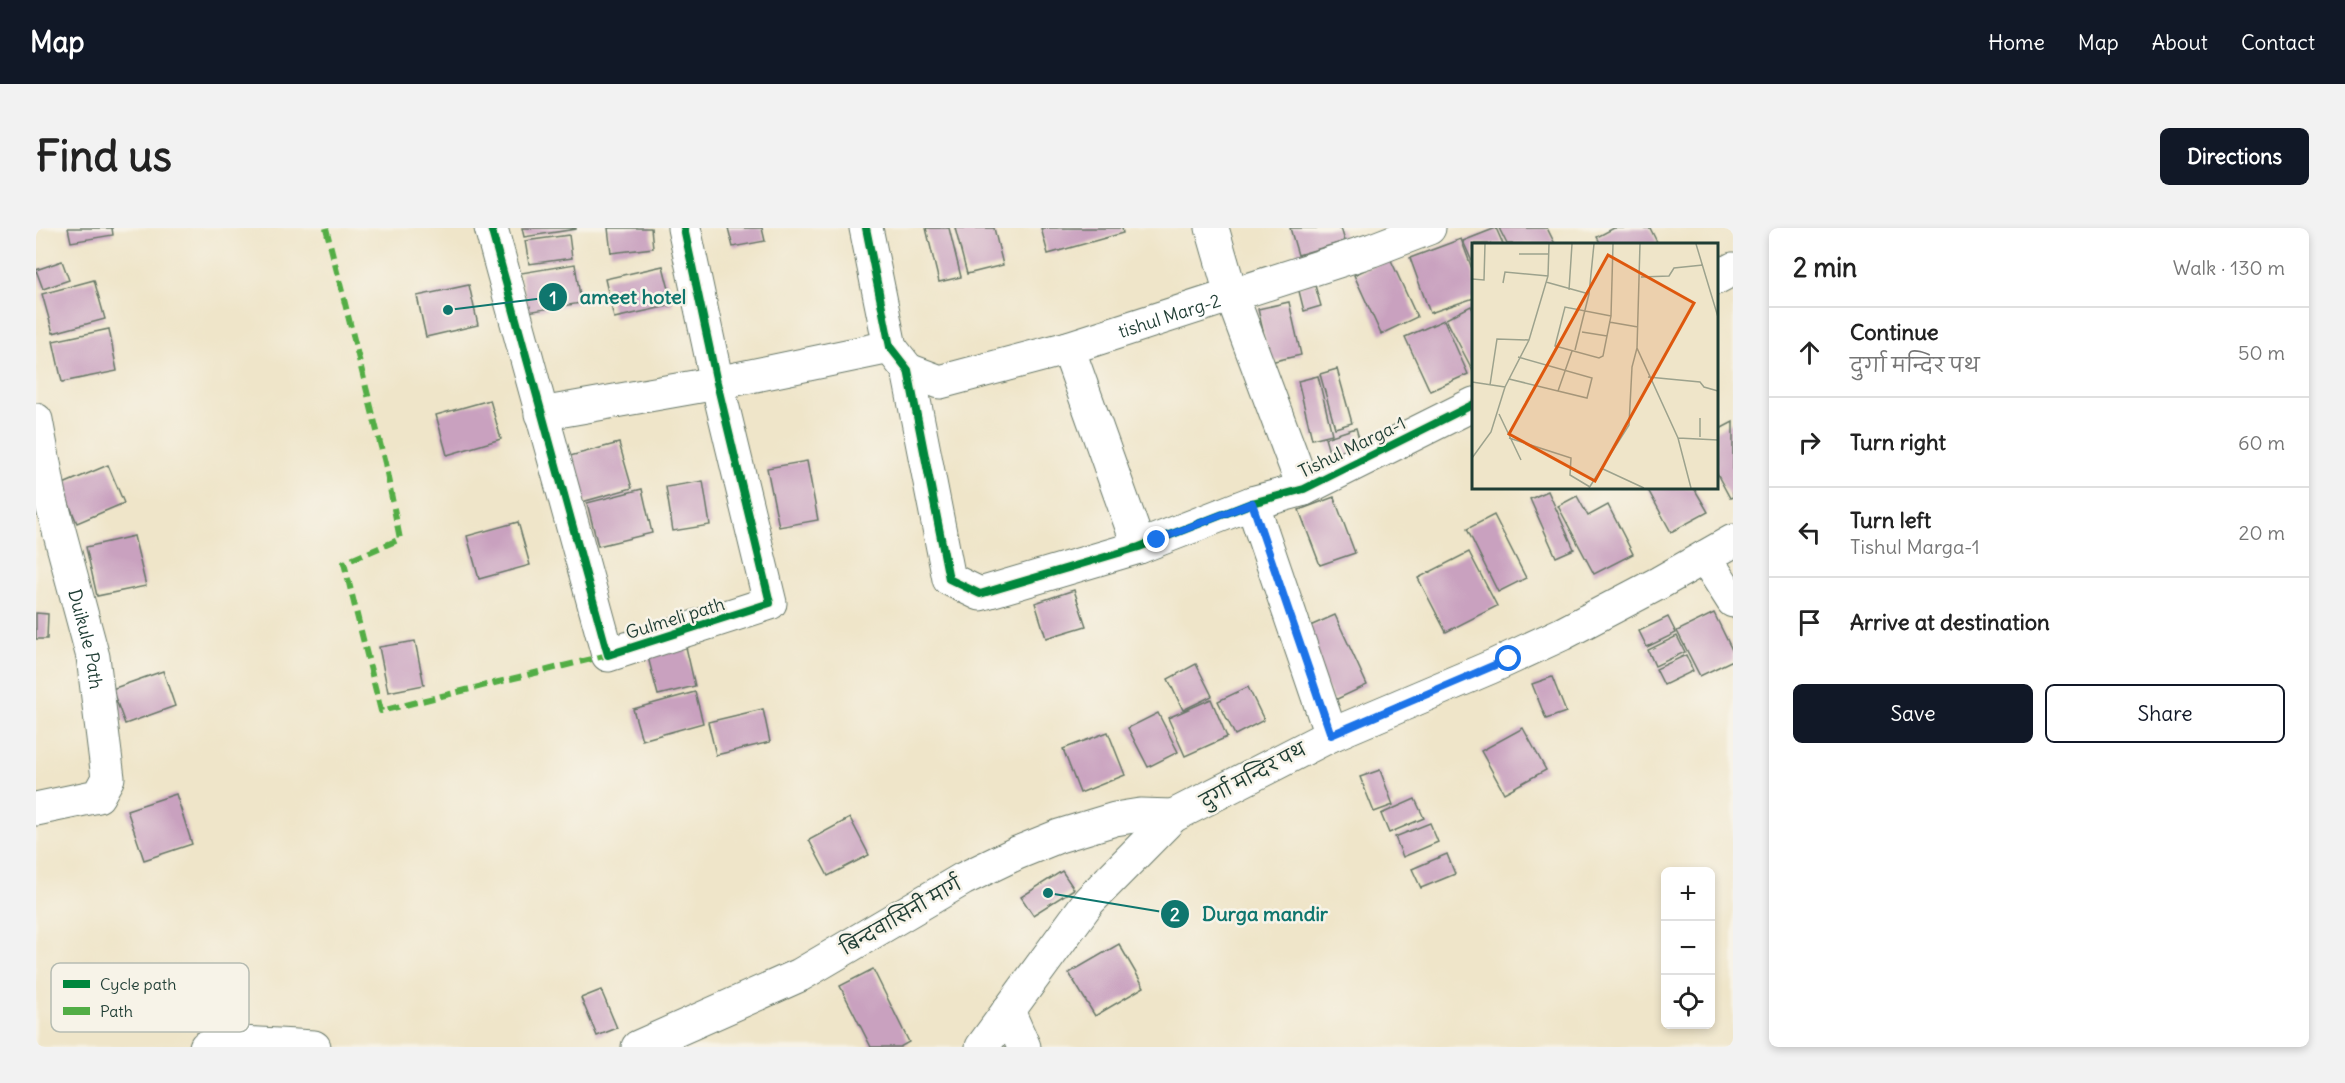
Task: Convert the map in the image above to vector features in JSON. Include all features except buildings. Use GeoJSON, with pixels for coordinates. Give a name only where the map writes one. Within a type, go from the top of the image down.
{"type":"FeatureCollection","features":[{"type":"Feature","properties":{"kind":"street","name":"Gulmeli path"},"geometry":{"type":"LineString","coordinates":[[491,228],[608,655],[770,603],[717,383],[684,228]]}},
{"type":"Feature","properties":{"kind":"street"},"geometry":{"type":"LineString","coordinates":[[541,414],[717,383],[899,358],[866,228]]}},
{"type":"Feature","properties":{"kind":"street"},"geometry":{"type":"LineString","coordinates":[[1212,228],[1231,294],[1304,489]]}},
{"type":"Feature","properties":{"kind":"street","name":"tishul Marg-2"},"geometry":{"type":"LineString","coordinates":[[899,358],[940,382],[1068,348],[1231,294],[1369,239],[1429,228]]}},
{"type":"Feature","properties":{"kind":"street"},"geometry":{"type":"LineString","coordinates":[[1718,277],[1733,270]]}},
{"type":"Feature","properties":{"kind":"street"},"geometry":{"type":"LineString","coordinates":[[1068,348],[1138,547]]}},
{"type":"Feature","properties":{"kind":"street","name":"Tishul Marga-1"},"geometry":{"type":"LineString","coordinates":[[899,358],[949,579],[980,594],[1138,547],[1252,503],[1304,489],[1472,405]]}},
{"type":"Feature","properties":{"kind":"street","name":"Duikule Path"},"geometry":{"type":"LineString","coordinates":[[36,420],[51,501],[93,657],[108,778],[98,796],[36,808]]}},
{"type":"Feature","properties":{"kind":"street"},"geometry":{"type":"LineString","coordinates":[[1252,503],[1331,735]]}},
{"type":"Feature","properties":{"kind":"street","name":"दुर्गा मन्दिर पथ"},"geometry":{"type":"LineString","coordinates":[[982,1047],[1089,901],[1173,816],[1331,735],[1562,634],[1733,541]]}},
{"type":"Feature","properties":{"kind":"street"},"geometry":{"type":"LineString","coordinates":[[1705,557],[1733,601]]}},
{"type":"Feature","properties":{"kind":"street","name":"बिन्दवासिनी मार्ग"},"geometry":{"type":"LineString","coordinates":[[638,1047],[800,975],[963,879],[1017,853],[1059,836],[1115,819],[1140,815],[1173,816]]}},
{"type":"Feature","properties":{"kind":"street"},"geometry":{"type":"LineString","coordinates":[[1008,1011],[1024,1047]]}},
{"type":"Feature","properties":{"kind":"street"},"geometry":{"type":"LineString","coordinates":[[206,1047],[242,1043],[314,1047]]}},
{"type":"Feature","properties":{"kind":"marked path"},"geometry":{"type":"LineString","coordinates":[[326,228],[385,463],[400,539],[344,563],[381,711],[608,655]]}},
{"type":"Feature","properties":{"kind":"cycle path"},"geometry":{"type":"LineString","coordinates":[[491,228],[608,655],[770,603],[717,383],[684,228]]}},
{"type":"Feature","properties":{"kind":"cycle path"},"geometry":{"type":"LineString","coordinates":[[866,228],[890,347],[908,370],[949,579],[980,594],[1139,547],[1252,503],[1304,489],[1472,405]]}},
{"type":"Feature","properties":{"kind":"place","name":"ameet hotel"},"geometry":{"type":"Point","coordinates":[448,310]}},
{"type":"Feature","properties":{"kind":"place","name":"Durga mandir"},"geometry":{"type":"Point","coordinates":[1048,893]}},
{"type":"Feature","properties":{"kind":"route"},"geometry":{"type":"LineString","coordinates":[[1157,540],[1252,503],[1294,632],[1331,735],[1509,659]]}}]}
